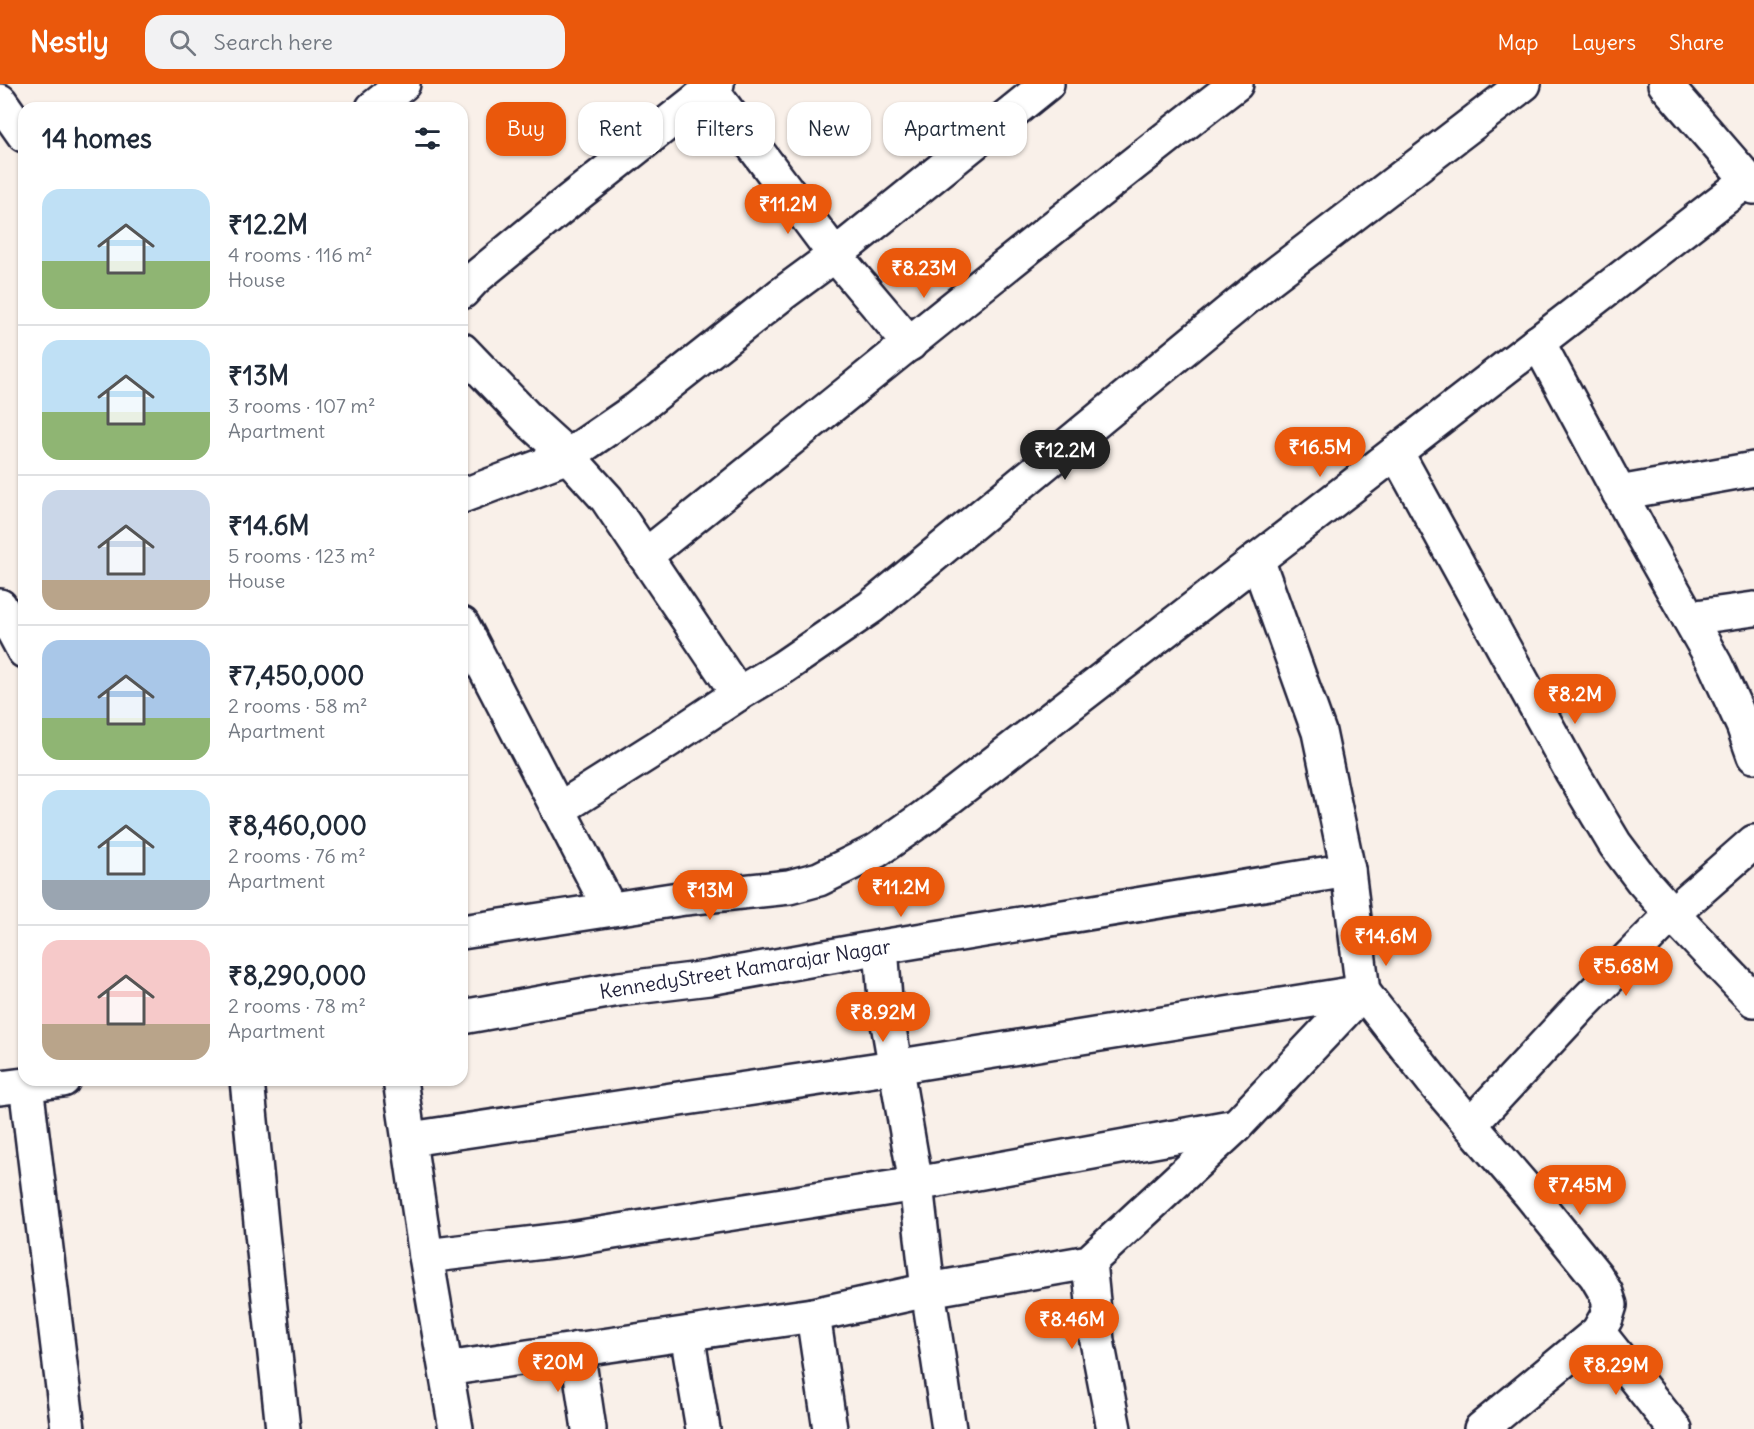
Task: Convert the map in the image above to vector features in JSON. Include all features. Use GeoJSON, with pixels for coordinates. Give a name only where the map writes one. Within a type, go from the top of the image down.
{"type":"FeatureCollection","features":[{"type":"Feature","properties":{"kind":"street"},"geometry":{"type":"LineString","coordinates":[[380,102],[403,84]]}},
{"type":"Feature","properties":{"kind":"street"},"geometry":{"type":"LineString","coordinates":[[468,494],[568,456],[638,408],[773,300],[835,255],[1047,84]]}},
{"type":"Feature","properties":{"kind":"street"},"geometry":{"type":"LineString","coordinates":[[645,556],[1096,192],[1236,84]]}},
{"type":"Feature","properties":{"kind":"street"},"geometry":{"type":"LineString","coordinates":[[558,810],[782,668],[870,607],[1268,280],[1524,84]]}},
{"type":"Feature","properties":{"kind":"street"},"geometry":{"type":"LineString","coordinates":[[468,931],[685,898],[789,887],[819,879],[876,851],[923,818],[1538,342],[1751,183],[1665,84]]}},
{"type":"Feature","properties":{"kind":"street"},"geometry":{"type":"LineString","coordinates":[[468,286],[712,86],[835,255],[910,344]]}},
{"type":"Feature","properties":{"kind":"street"},"geometry":{"type":"LineString","coordinates":[[0,101],[18,126]]}},
{"type":"Feature","properties":{"kind":"street"},"geometry":{"type":"LineString","coordinates":[[1538,342],[1715,664],[1743,725],[1754,756]]}},
{"type":"Feature","properties":{"kind":"street"},"geometry":{"type":"LineString","coordinates":[[468,356],[534,425],[568,456],[607,499],[738,694]]}},
{"type":"Feature","properties":{"kind":"street"},"geometry":{"type":"LineString","coordinates":[[1396,452],[1577,781],[1615,844],[1672,914],[1754,1000]]}},
{"type":"Feature","properties":{"kind":"street"},"geometry":{"type":"LineString","coordinates":[[1619,493],[1754,469]]}},
{"type":"Feature","properties":{"kind":"street"},"geometry":{"type":"LineString","coordinates":[[1257,559],[1319,732],[1348,870],[1363,992],[1436,1085],[1529,1192],[1596,1276],[1610,1305],[1598,1332],[1481,1429]]}},
{"type":"Feature","properties":{"kind":"street"},"geometry":{"type":"LineString","coordinates":[[0,606],[18,640]]}},
{"type":"Feature","properties":{"kind":"street"},"geometry":{"type":"LineString","coordinates":[[1689,618],[1754,609]]}},
{"type":"Feature","properties":{"kind":"street"},"geometry":{"type":"LineString","coordinates":[[468,636],[610,909]]}},
{"type":"Feature","properties":{"kind":"street"},"geometry":{"type":"LineString","coordinates":[[1470,1125],[1579,1008],[1672,914],[1754,842]]}},
{"type":"Feature","properties":{"kind":"street","name":"KennedyStreet Kamarajar Nagar"},"geometry":{"type":"LineString","coordinates":[[468,1016],[619,989],[709,978],[881,947],[1348,870]]}},
{"type":"Feature","properties":{"kind":"street"},"geometry":{"type":"LineString","coordinates":[[881,947],[886,1012],[916,1184],[928,1290],[949,1429]]}},
{"type":"Feature","properties":{"kind":"street"},"geometry":{"type":"LineString","coordinates":[[410,1139],[894,1067],[1363,992]]}},
{"type":"Feature","properties":{"kind":"street"},"geometry":{"type":"LineString","coordinates":[[446,1369],[813,1315],[928,1290],[1089,1262],[1236,1126],[1363,992]]}},
{"type":"Feature","properties":{"kind":"street"},"geometry":{"type":"LineString","coordinates":[[249,1086],[261,1233],[283,1429]]}},
{"type":"Feature","properties":{"kind":"street"},"geometry":{"type":"LineString","coordinates":[[401,1086],[426,1256],[456,1429]]}},
{"type":"Feature","properties":{"kind":"street"},"geometry":{"type":"LineString","coordinates":[[13,1087],[68,1429]]}},
{"type":"Feature","properties":{"kind":"street"},"geometry":{"type":"LineString","coordinates":[[426,1256],[569,1239],[916,1184],[1236,1126]]}},
{"type":"Feature","properties":{"kind":"street"},"geometry":{"type":"LineString","coordinates":[[1089,1262],[1096,1341],[1114,1429]]}},
{"type":"Feature","properties":{"kind":"street"},"geometry":{"type":"LineString","coordinates":[[813,1315],[830,1429]]}},
{"type":"Feature","properties":{"kind":"street"},"geometry":{"type":"LineString","coordinates":[[1598,1332],[1675,1429]]}},
{"type":"Feature","properties":{"kind":"street"},"geometry":{"type":"LineString","coordinates":[[687,1334],[703,1429]]}},
{"type":"Feature","properties":{"kind":"street"},"geometry":{"type":"LineString","coordinates":[[577,1349],[589,1429]]}}]}
